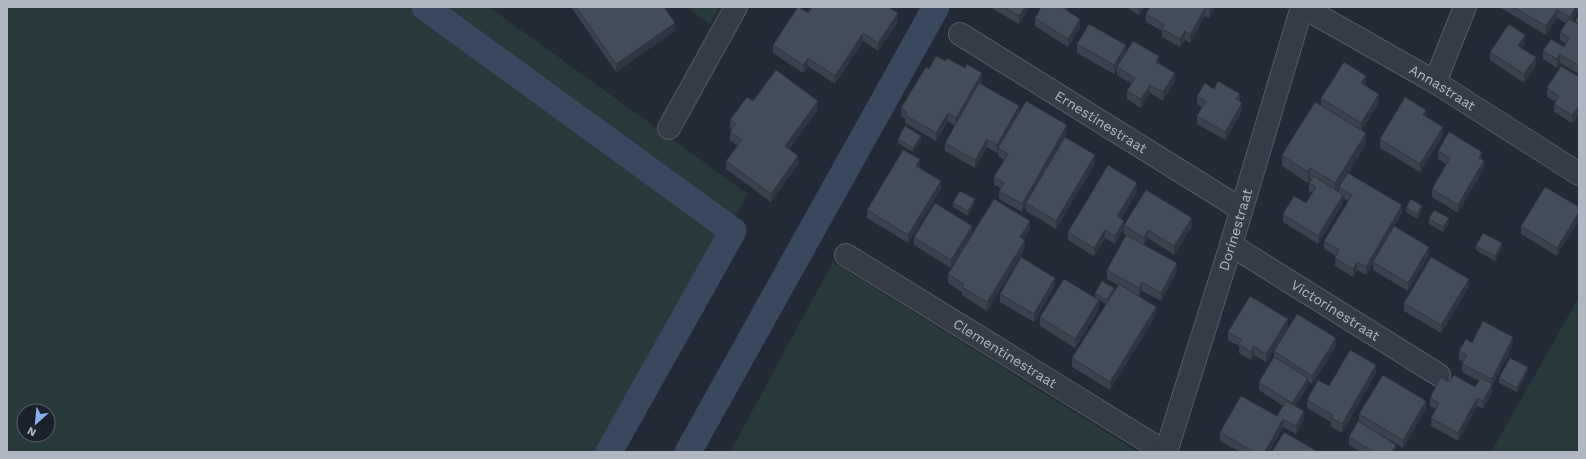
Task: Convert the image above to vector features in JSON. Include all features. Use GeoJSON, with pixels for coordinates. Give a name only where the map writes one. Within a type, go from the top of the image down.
{"type":"FeatureCollection","features":[{"type":"Feature","properties":{"kind":"street"},"geometry":{"type":"LineString","coordinates":[[669,128],[736,7]]}},
{"type":"Feature","properties":{"kind":"street","name":"Annastraat"},"geometry":{"type":"LineString","coordinates":[[1302,7],[1435,82],[1579,174]]}},
{"type":"Feature","properties":{"kind":"street","name":"Dorinestraat"},"geometry":{"type":"LineString","coordinates":[[1166,452],[1231,245],[1302,7]]}},
{"type":"Feature","properties":{"kind":"street"},"geometry":{"type":"LineString","coordinates":[[1435,82],[1465,7]]}},
{"type":"Feature","properties":{"kind":"street","name":"Ernestinestraat"},"geometry":{"type":"LineString","coordinates":[[960,34],[1241,209]]}},
{"type":"Feature","properties":{"kind":"street","name":"Victorinestraat"},"geometry":{"type":"LineString","coordinates":[[1231,245],[1439,375]]}},
{"type":"Feature","properties":{"kind":"street","name":"Clementinestraat"},"geometry":{"type":"LineString","coordinates":[[846,255],[1166,452]]}},
{"type":"Feature","properties":{"kind":"shaded area"},"geometry":{"type":"Polygon","coordinates":[[[7,7],[489,7],[748,194],[601,452],[7,452],[7,7]]]}},
{"type":"Feature","properties":{"kind":"shaded area"},"geometry":{"type":"Polygon","coordinates":[[[686,7],[719,7],[710,24],[686,7]]]}},
{"type":"Feature","properties":{"kind":"shaded area"},"geometry":{"type":"Polygon","coordinates":[[[833,262],[1138,452],[730,452],[833,262]]]}},
{"type":"Feature","properties":{"kind":"shaded area"},"geometry":{"type":"Polygon","coordinates":[[[1579,297],[1579,452],[1491,452],[1498,440],[1579,297]]]}},
{"type":"Feature","properties":{"kind":"building"},"geometry":{"type":"Polygon","coordinates":[[[576,7],[664,7],[675,23],[616,64],[576,7]]]}},
{"type":"Feature","properties":{"kind":"building"},"geometry":{"type":"Polygon","coordinates":[[[798,7],[808,13],[812,7],[888,7],[898,13],[878,43],[863,33],[835,76],[808,58],[803,65],[773,45],[798,7]]]}},
{"type":"Feature","properties":{"kind":"building"},"geometry":{"type":"Polygon","coordinates":[[[1004,7],[1025,7],[1019,16],[1004,7]]]}},
{"type":"Feature","properties":{"kind":"building"},"geometry":{"type":"Polygon","coordinates":[[[1041,7],[1063,7],[1080,19],[1068,39],[1035,18],[1041,7]]]}},
{"type":"Feature","properties":{"kind":"building"},"geometry":{"type":"Polygon","coordinates":[[[1150,7],[1210,7],[1209,10],[1205,8],[1190,35],[1185,31],[1180,39],[1162,29],[1164,24],[1146,14],[1150,7]]]}},
{"type":"Feature","properties":{"kind":"building"},"geometry":{"type":"Polygon","coordinates":[[[1513,7],[1576,7],[1570,17],[1557,10],[1546,26],[1513,7]]]}},
{"type":"Feature","properties":{"kind":"building"},"geometry":{"type":"Polygon","coordinates":[[[1579,15],[1579,23],[1575,21],[1579,15]]]}},
{"type":"Feature","properties":{"kind":"building"},"geometry":{"type":"Polygon","coordinates":[[[1569,19],[1579,25],[1579,66],[1560,54],[1557,59],[1543,51],[1551,39],[1564,47],[1569,38],[1560,32],[1569,19]]]}},
{"type":"Feature","properties":{"kind":"building"},"geometry":{"type":"Polygon","coordinates":[[[1089,24],[1126,45],[1114,65],[1077,44],[1089,24]]]}},
{"type":"Feature","properties":{"kind":"building"},"geometry":{"type":"Polygon","coordinates":[[[1509,24],[1525,35],[1518,46],[1536,57],[1524,74],[1490,52],[1509,24]]]}},
{"type":"Feature","properties":{"kind":"building"},"geometry":{"type":"Polygon","coordinates":[[[1133,41],[1159,56],[1156,62],[1175,73],[1163,92],[1150,85],[1141,99],[1127,91],[1135,78],[1117,67],[1133,41]]]}},
{"type":"Feature","properties":{"kind":"building"},"geometry":{"type":"Polygon","coordinates":[[[936,56],[946,61],[947,58],[965,68],[967,64],[982,73],[956,118],[948,113],[936,133],[905,115],[907,112],[901,108],[926,67],[929,69],[936,56]]]}},
{"type":"Feature","properties":{"kind":"building"},"geometry":{"type":"Polygon","coordinates":[[[1344,62],[1366,76],[1361,83],[1379,94],[1361,123],[1321,98],[1344,62]]]}},
{"type":"Feature","properties":{"kind":"building"},"geometry":{"type":"Polygon","coordinates":[[[1561,66],[1579,77],[1579,108],[1578,107],[1572,115],[1554,104],[1559,96],[1547,88],[1561,66]]]}},
{"type":"Feature","properties":{"kind":"building"},"geometry":{"type":"Polygon","coordinates":[[[776,70],[818,101],[785,146],[798,156],[771,194],[726,161],[742,140],[730,132],[736,124],[730,120],[747,97],[753,101],[776,70]]]}},
{"type":"Feature","properties":{"kind":"building"},"geometry":{"type":"Polygon","coordinates":[[[1218,81],[1240,94],[1236,99],[1242,103],[1225,132],[1197,116],[1206,101],[1197,96],[1205,83],[1214,89],[1218,81]]]}},
{"type":"Feature","properties":{"kind":"building"},"geometry":{"type":"Polygon","coordinates":[[[979,83],[1019,106],[997,145],[987,139],[975,160],[945,143],[979,83]]]}},
{"type":"Feature","properties":{"kind":"building"},"geometry":{"type":"Polygon","coordinates":[[[1405,97],[1426,110],[1423,115],[1443,127],[1420,164],[1380,139],[1405,97]]]}},
{"type":"Feature","properties":{"kind":"building"},"geometry":{"type":"Polygon","coordinates":[[[1026,101],[1067,125],[1022,204],[999,191],[1004,183],[994,177],[1008,154],[998,148],[1026,101]]]}},
{"type":"Feature","properties":{"kind":"building"},"geometry":{"type":"Polygon","coordinates":[[[1315,102],[1366,133],[1335,183],[1310,168],[1308,172],[1282,155],[1315,102]]]}},
{"type":"Feature","properties":{"kind":"building"},"geometry":{"type":"Polygon","coordinates":[[[905,126],[921,136],[913,148],[898,139],[905,126]]]}},
{"type":"Feature","properties":{"kind":"building"},"geometry":{"type":"Polygon","coordinates":[[[1449,132],[1482,152],[1479,158],[1484,160],[1458,205],[1432,189],[1450,158],[1438,151],[1449,132]]]}},
{"type":"Feature","properties":{"kind":"building"},"geometry":{"type":"Polygon","coordinates":[[[1065,137],[1095,155],[1056,221],[1026,203],[1065,137]]]}},
{"type":"Feature","properties":{"kind":"building"},"geometry":{"type":"Polygon","coordinates":[[[903,150],[920,159],[916,166],[941,181],[908,235],[867,210],[903,150]]]}},
{"type":"Feature","properties":{"kind":"building"},"geometry":{"type":"Polygon","coordinates":[[[1108,165],[1137,183],[1117,216],[1124,221],[1115,236],[1105,230],[1094,248],[1068,232],[1108,165]]]}},
{"type":"Feature","properties":{"kind":"building"},"geometry":{"type":"Polygon","coordinates":[[[1348,173],[1402,205],[1366,267],[1357,262],[1353,269],[1335,258],[1339,250],[1324,241],[1352,195],[1339,187],[1348,173]]]}},
{"type":"Feature","properties":{"kind":"building"},"geometry":{"type":"Polygon","coordinates":[[[1314,176],[1343,195],[1318,236],[1283,214],[1294,196],[1306,203],[1316,187],[1309,183],[1314,176]]]}},
{"type":"Feature","properties":{"kind":"building"},"geometry":{"type":"Polygon","coordinates":[[[1545,187],[1579,207],[1579,212],[1557,248],[1521,226],[1545,187]]]}},
{"type":"Feature","properties":{"kind":"building"},"geometry":{"type":"Polygon","coordinates":[[[1146,190],[1192,218],[1174,246],[1148,230],[1144,238],[1124,225],[1146,190]]]}},
{"type":"Feature","properties":{"kind":"building"},"geometry":{"type":"Polygon","coordinates":[[[960,191],[975,199],[968,211],[953,203],[960,191]]]}},
{"type":"Feature","properties":{"kind":"building"},"geometry":{"type":"Polygon","coordinates":[[[994,199],[1030,221],[1020,237],[1025,240],[987,302],[962,287],[964,284],[948,274],[994,199]]]}},
{"type":"Feature","properties":{"kind":"building"},"geometry":{"type":"Polygon","coordinates":[[[1411,199],[1422,206],[1417,214],[1406,208],[1411,199]]]}},
{"type":"Feature","properties":{"kind":"building"},"geometry":{"type":"Polygon","coordinates":[[[935,203],[972,226],[951,260],[914,237],[935,203]]]}},
{"type":"Feature","properties":{"kind":"building"},"geometry":{"type":"Polygon","coordinates":[[[1434,210],[1449,218],[1443,227],[1429,219],[1434,210]]]}},
{"type":"Feature","properties":{"kind":"building"},"geometry":{"type":"Polygon","coordinates":[[[1394,226],[1429,247],[1408,283],[1373,262],[1394,226]]]}},
{"type":"Feature","properties":{"kind":"building"},"geometry":{"type":"Polygon","coordinates":[[[1483,233],[1502,243],[1495,256],[1476,246],[1483,233]]]}},
{"type":"Feature","properties":{"kind":"building"},"geometry":{"type":"Polygon","coordinates":[[[1126,235],[1177,263],[1161,293],[1142,282],[1139,288],[1107,270],[1126,235]]]}},
{"type":"Feature","properties":{"kind":"building"},"geometry":{"type":"Polygon","coordinates":[[[1021,257],[1055,278],[1034,314],[1000,294],[1021,257]]]}},
{"type":"Feature","properties":{"kind":"building"},"geometry":{"type":"Polygon","coordinates":[[[1431,257],[1469,279],[1441,325],[1404,303],[1431,257]]]}},
{"type":"Feature","properties":{"kind":"building"},"geometry":{"type":"Polygon","coordinates":[[[1064,279],[1099,300],[1075,339],[1040,317],[1064,279]]]}},
{"type":"Feature","properties":{"kind":"building"},"geometry":{"type":"Polygon","coordinates":[[[1102,281],[1114,288],[1107,300],[1095,293],[1102,281]]]}},
{"type":"Feature","properties":{"kind":"building"},"geometry":{"type":"Polygon","coordinates":[[[1119,284],[1156,307],[1110,382],[1072,358],[1119,284]]]}},
{"type":"Feature","properties":{"kind":"building"},"geometry":{"type":"Polygon","coordinates":[[[1250,296],[1288,319],[1266,354],[1254,346],[1251,352],[1239,344],[1242,340],[1228,332],[1250,296]]]}},
{"type":"Feature","properties":{"kind":"building"},"geometry":{"type":"Polygon","coordinates":[[[1297,314],[1336,338],[1312,376],[1274,351],[1297,314]]]}},
{"type":"Feature","properties":{"kind":"building"},"geometry":{"type":"Polygon","coordinates":[[[1483,321],[1513,337],[1492,379],[1462,364],[1467,355],[1459,351],[1466,339],[1472,343],[1483,321]]]}},
{"type":"Feature","properties":{"kind":"building"},"geometry":{"type":"Polygon","coordinates":[[[1350,350],[1376,365],[1342,424],[1331,418],[1333,415],[1307,400],[1318,380],[1329,386],[1350,350]]]}},
{"type":"Feature","properties":{"kind":"building"},"geometry":{"type":"Polygon","coordinates":[[[1274,357],[1308,378],[1292,403],[1259,382],[1274,357]]]}},
{"type":"Feature","properties":{"kind":"building"},"geometry":{"type":"Polygon","coordinates":[[[1510,358],[1528,367],[1517,388],[1499,378],[1510,358]]]}},
{"type":"Feature","properties":{"kind":"building"},"geometry":{"type":"Polygon","coordinates":[[[1383,375],[1426,401],[1403,440],[1359,414],[1383,375]]]}},
{"type":"Feature","properties":{"kind":"building"},"geometry":{"type":"Polygon","coordinates":[[[1454,375],[1475,387],[1481,378],[1492,384],[1483,401],[1477,398],[1458,433],[1431,418],[1439,403],[1430,398],[1441,377],[1449,382],[1454,375]]]}},
{"type":"Feature","properties":{"kind":"building"},"geometry":{"type":"Polygon","coordinates":[[[1241,396],[1277,416],[1286,401],[1304,411],[1296,426],[1283,419],[1265,452],[1254,452],[1220,432],[1241,396]]]}},
{"type":"Feature","properties":{"kind":"building"},"geometry":{"type":"Polygon","coordinates":[[[1358,421],[1396,445],[1392,452],[1374,452],[1349,437],[1358,421]]]}},
{"type":"Feature","properties":{"kind":"building"},"geometry":{"type":"Polygon","coordinates":[[[1284,432],[1318,452],[1272,452],[1284,432]]]}},
{"type":"Feature","properties":{"kind":"waterway"},"geometry":{"type":"LineString","coordinates":[[425,7],[733,231],[609,452]]}},
{"type":"Feature","properties":{"kind":"waterway"},"geometry":{"type":"LineString","coordinates":[[688,452],[936,7]]}}]}
